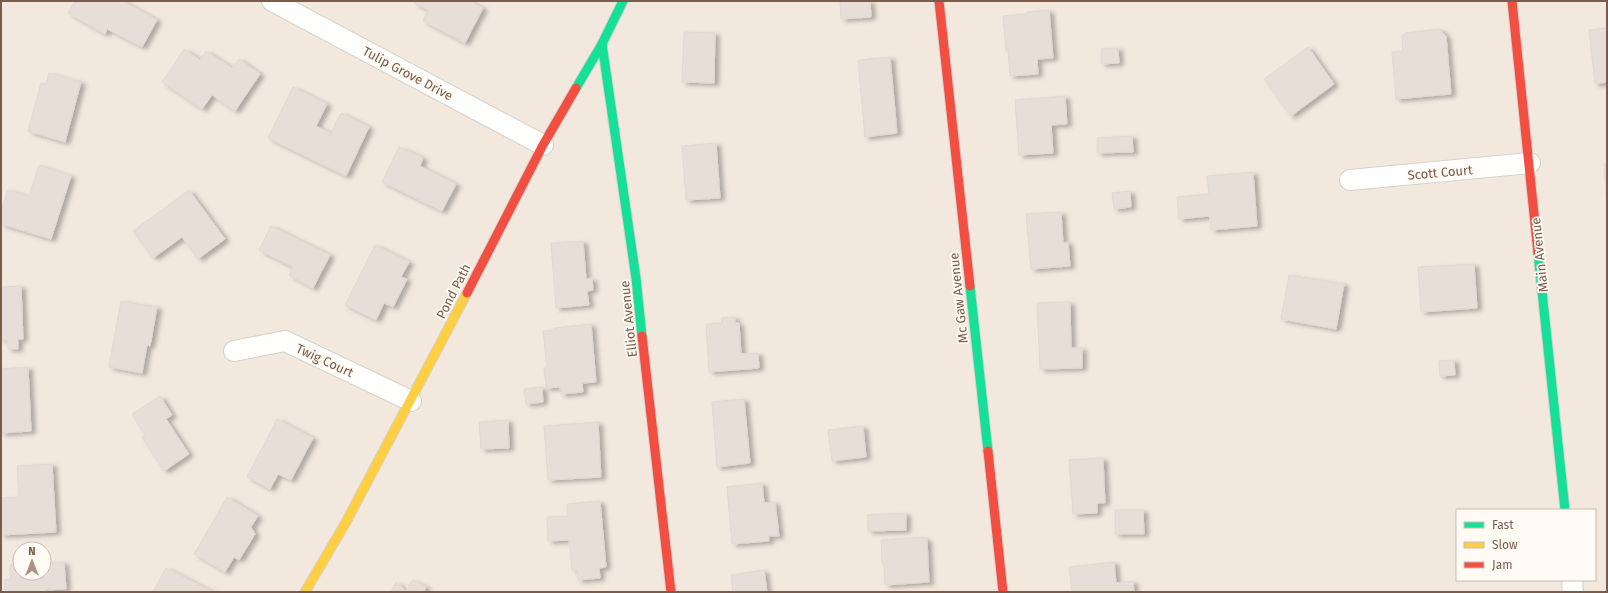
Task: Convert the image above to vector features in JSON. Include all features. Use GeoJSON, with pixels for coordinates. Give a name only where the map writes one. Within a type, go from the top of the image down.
{"type":"FeatureCollection","features":[{"type":"Feature","properties":{"kind":"street","name":"Tulip Grove Drive"},"geometry":{"type":"LineString","coordinates":[[272,1],[544,145]]}},
{"type":"Feature","properties":{"kind":"street","name":"Pond Path"},"geometry":{"type":"LineString","coordinates":[[305,592],[346,522],[411,401],[544,145],[602,44],[623,1]]}},
{"type":"Feature","properties":{"kind":"street","name":"Mc Gaw Avenue"},"geometry":{"type":"LineString","coordinates":[[939,1],[1003,592]]}},
{"type":"Feature","properties":{"kind":"street","name":"Main Avenue"},"geometry":{"type":"LineString","coordinates":[[1512,1],[1565,509]]}},
{"type":"Feature","properties":{"kind":"street","name":"Elliot Avenue"},"geometry":{"type":"LineString","coordinates":[[602,44],[636,278],[670,592]]}},
{"type":"Feature","properties":{"kind":"street","name":"Scott Court"},"geometry":{"type":"LineString","coordinates":[[1350,180],[1530,164]]}},
{"type":"Feature","properties":{"kind":"street","name":"Twig Court"},"geometry":{"type":"LineString","coordinates":[[234,351],[285,341],[411,401]]}},
{"type":"Feature","properties":{"kind":"street"},"geometry":{"type":"LineString","coordinates":[[1572,581],[1573,592]]}},
{"type":"Feature","properties":{"kind":"shaded area"},"geometry":{"type":"Polygon","coordinates":[[[1,1],[1607,1],[1607,592],[1,592],[1,1]]]}},
{"type":"Feature","properties":{"kind":"building"},"geometry":{"type":"Polygon","coordinates":[[[75,1],[123,1],[157,20],[142,47],[107,29],[105,34],[68,13],[75,1]]]}},
{"type":"Feature","properties":{"kind":"building"},"geometry":{"type":"Polygon","coordinates":[[[415,1],[470,1],[483,8],[465,43],[423,21],[428,10],[414,3],[415,1]]]}},
{"type":"Feature","properties":{"kind":"building"},"geometry":{"type":"Polygon","coordinates":[[[840,1],[870,1],[871,17],[841,19],[840,1]]]}},
{"type":"Feature","properties":{"kind":"building"},"geometry":{"type":"Polygon","coordinates":[[[1049,10],[1053,58],[1037,59],[1038,74],[1010,76],[1003,16],[1049,10]]]}},
{"type":"Feature","properties":{"kind":"building"},"geometry":{"type":"Polygon","coordinates":[[[1607,28],[1607,82],[1595,84],[1589,30],[1607,28]]]}},
{"type":"Feature","properties":{"kind":"building"},"geometry":{"type":"Polygon","coordinates":[[[1439,29],[1446,36],[1451,94],[1396,99],[1392,52],[1403,51],[1402,37],[1405,33],[1439,29]]]}},
{"type":"Feature","properties":{"kind":"building"},"geometry":{"type":"Polygon","coordinates":[[[684,32],[715,33],[714,83],[682,82],[684,32]]]}},
{"type":"Feature","properties":{"kind":"building"},"geometry":{"type":"Polygon","coordinates":[[[1308,47],[1334,84],[1291,116],[1264,79],[1308,47]]]}},
{"type":"Feature","properties":{"kind":"building"},"geometry":{"type":"Polygon","coordinates":[[[1118,48],[1119,63],[1101,64],[1101,49],[1118,48]]]}},
{"type":"Feature","properties":{"kind":"building"},"geometry":{"type":"Polygon","coordinates":[[[184,49],[200,60],[206,51],[232,68],[239,59],[260,74],[235,111],[212,95],[202,109],[162,82],[184,49]]]}},
{"type":"Feature","properties":{"kind":"building"},"geometry":{"type":"Polygon","coordinates":[[[890,57],[897,133],[865,137],[858,60],[890,57]]]}},
{"type":"Feature","properties":{"kind":"building"},"geometry":{"type":"Polygon","coordinates":[[[49,73],[81,82],[65,142],[28,131],[41,83],[46,84],[49,73]]]}},
{"type":"Feature","properties":{"kind":"building"},"geometry":{"type":"Polygon","coordinates":[[[293,87],[327,104],[316,126],[331,133],[341,113],[369,127],[346,176],[268,138],[293,87]]]}},
{"type":"Feature","properties":{"kind":"building"},"geometry":{"type":"Polygon","coordinates":[[[1065,96],[1067,124],[1051,125],[1053,153],[1019,155],[1015,100],[1065,96]]]}},
{"type":"Feature","properties":{"kind":"building"},"geometry":{"type":"Polygon","coordinates":[[[1132,136],[1133,152],[1097,153],[1097,138],[1132,136]]]}},
{"type":"Feature","properties":{"kind":"building"},"geometry":{"type":"Polygon","coordinates":[[[716,143],[720,198],[686,200],[682,146],[716,143]]]}},
{"type":"Feature","properties":{"kind":"building"},"geometry":{"type":"Polygon","coordinates":[[[399,147],[423,158],[420,166],[456,184],[442,211],[382,182],[399,147]]]}},
{"type":"Feature","properties":{"kind":"building"},"geometry":{"type":"Polygon","coordinates":[[[1604,164],[1607,164],[1607,211],[1604,164]]]}},
{"type":"Feature","properties":{"kind":"building"},"geometry":{"type":"Polygon","coordinates":[[[39,165],[71,176],[51,239],[1,224],[1,211],[8,190],[29,196],[39,165]]]}},
{"type":"Feature","properties":{"kind":"building"},"geometry":{"type":"Polygon","coordinates":[[[1253,172],[1257,226],[1211,230],[1210,216],[1179,219],[1177,197],[1209,194],[1207,176],[1253,172]]]}},
{"type":"Feature","properties":{"kind":"building"},"geometry":{"type":"Polygon","coordinates":[[[189,190],[225,239],[198,259],[182,237],[153,258],[133,231],[189,190]]]}},
{"type":"Feature","properties":{"kind":"building"},"geometry":{"type":"Polygon","coordinates":[[[1130,191],[1131,207],[1114,209],[1112,193],[1130,191]]]}},
{"type":"Feature","properties":{"kind":"building"},"geometry":{"type":"Polygon","coordinates":[[[1061,212],[1063,243],[1068,242],[1070,266],[1031,269],[1026,214],[1061,212]]]}},
{"type":"Feature","properties":{"kind":"building"},"geometry":{"type":"Polygon","coordinates":[[[271,226],[330,255],[313,288],[289,275],[293,267],[259,250],[271,226]]]}},
{"type":"Feature","properties":{"kind":"building"},"geometry":{"type":"Polygon","coordinates":[[[583,241],[586,279],[592,278],[593,290],[587,291],[589,305],[556,308],[551,243],[583,241]]]}},
{"type":"Feature","properties":{"kind":"building"},"geometry":{"type":"Polygon","coordinates":[[[375,245],[409,262],[401,277],[407,279],[393,307],[384,303],[376,320],[345,305],[375,245]]]}},
{"type":"Feature","properties":{"kind":"building"},"geometry":{"type":"Polygon","coordinates":[[[1474,264],[1477,308],[1421,312],[1418,267],[1474,264]]]}},
{"type":"Feature","properties":{"kind":"building"},"geometry":{"type":"Polygon","coordinates":[[[1289,275],[1344,284],[1336,329],[1281,319],[1289,275]]]}},
{"type":"Feature","properties":{"kind":"building"},"geometry":{"type":"Polygon","coordinates":[[[21,286],[23,339],[18,339],[18,349],[8,349],[7,340],[1,340],[1,287],[21,286]]]}},
{"type":"Feature","properties":{"kind":"building"},"geometry":{"type":"Polygon","coordinates":[[[121,301],[157,307],[150,346],[147,345],[142,373],[109,367],[121,301]]]}},
{"type":"Feature","properties":{"kind":"building"},"geometry":{"type":"Polygon","coordinates":[[[1070,302],[1071,348],[1082,348],[1082,368],[1040,369],[1037,303],[1070,302]]]}},
{"type":"Feature","properties":{"kind":"building"},"geometry":{"type":"Polygon","coordinates":[[[735,317],[735,323],[739,323],[741,354],[758,353],[759,368],[709,372],[706,324],[722,323],[721,318],[735,317]]]}},
{"type":"Feature","properties":{"kind":"building"},"geometry":{"type":"Polygon","coordinates":[[[591,324],[596,382],[582,383],[583,392],[561,394],[560,387],[546,388],[544,368],[547,368],[543,331],[554,330],[554,328],[591,324]]]}},
{"type":"Feature","properties":{"kind":"building"},"geometry":{"type":"Polygon","coordinates":[[[1454,360],[1455,375],[1440,376],[1439,361],[1454,360]]]}},
{"type":"Feature","properties":{"kind":"building"},"geometry":{"type":"Polygon","coordinates":[[[28,367],[31,431],[1,433],[1,369],[28,367]]]}},
{"type":"Feature","properties":{"kind":"building"},"geometry":{"type":"Polygon","coordinates":[[[542,387],[543,402],[526,404],[524,389],[542,387]]]}},
{"type":"Feature","properties":{"kind":"building"},"geometry":{"type":"Polygon","coordinates":[[[160,396],[172,415],[166,419],[189,454],[164,471],[142,437],[145,435],[132,414],[160,396]]]}},
{"type":"Feature","properties":{"kind":"building"},"geometry":{"type":"Polygon","coordinates":[[[744,399],[750,463],[717,467],[712,402],[744,399]]]}},
{"type":"Feature","properties":{"kind":"building"},"geometry":{"type":"Polygon","coordinates":[[[277,419],[313,438],[291,480],[278,474],[270,489],[247,477],[277,419]]]}},
{"type":"Feature","properties":{"kind":"building"},"geometry":{"type":"Polygon","coordinates":[[[508,420],[509,448],[481,449],[479,422],[508,420]]]}},
{"type":"Feature","properties":{"kind":"building"},"geometry":{"type":"Polygon","coordinates":[[[598,422],[601,477],[548,480],[544,426],[598,422]]]}},
{"type":"Feature","properties":{"kind":"building"},"geometry":{"type":"Polygon","coordinates":[[[863,426],[866,457],[832,461],[828,430],[863,426]]]}},
{"type":"Feature","properties":{"kind":"building"},"geometry":{"type":"Polygon","coordinates":[[[1103,458],[1105,503],[1097,503],[1097,513],[1073,514],[1069,460],[1103,458]]]}},
{"type":"Feature","properties":{"kind":"building"},"geometry":{"type":"Polygon","coordinates":[[[52,464],[56,532],[1,535],[1,498],[19,497],[17,466],[52,464]]]}},
{"type":"Feature","properties":{"kind":"building"},"geometry":{"type":"Polygon","coordinates":[[[762,483],[764,503],[775,502],[779,536],[769,536],[769,541],[732,544],[727,487],[762,483]]]}},
{"type":"Feature","properties":{"kind":"building"},"geometry":{"type":"Polygon","coordinates":[[[227,497],[258,516],[251,527],[255,534],[239,560],[234,557],[225,572],[194,554],[227,497]]]}},
{"type":"Feature","properties":{"kind":"building"},"geometry":{"type":"Polygon","coordinates":[[[600,501],[606,567],[599,568],[600,578],[578,580],[577,570],[572,570],[569,540],[548,541],[547,517],[568,516],[567,504],[600,501]]]}},
{"type":"Feature","properties":{"kind":"building"},"geometry":{"type":"Polygon","coordinates":[[[1115,510],[1143,510],[1144,534],[1115,534],[1115,510]]]}},
{"type":"Feature","properties":{"kind":"building"},"geometry":{"type":"Polygon","coordinates":[[[906,513],[906,530],[868,531],[867,515],[906,513]]]}},
{"type":"Feature","properties":{"kind":"building"},"geometry":{"type":"Polygon","coordinates":[[[924,537],[924,539],[927,539],[929,582],[885,585],[881,540],[924,537]]]}},
{"type":"Feature","properties":{"kind":"building"},"geometry":{"type":"Polygon","coordinates":[[[64,562],[66,589],[45,590],[45,592],[5,592],[4,580],[10,579],[10,565],[12,565],[12,581],[52,581],[52,563],[64,562]]]}},
{"type":"Feature","properties":{"kind":"building"},"geometry":{"type":"Polygon","coordinates":[[[1114,562],[1116,583],[1133,581],[1134,592],[1072,592],[1069,567],[1114,562]]]}},
{"type":"Feature","properties":{"kind":"building"},"geometry":{"type":"Polygon","coordinates":[[[166,568],[213,592],[153,592],[166,568]]]}},
{"type":"Feature","properties":{"kind":"building"},"geometry":{"type":"Polygon","coordinates":[[[764,570],[767,592],[733,592],[731,575],[764,570]]]}},
{"type":"Feature","properties":{"kind":"building"},"geometry":{"type":"Polygon","coordinates":[[[412,580],[426,587],[424,592],[391,592],[396,582],[406,591],[412,580]]]}},
{"type":"Feature","properties":{"kind":"traffic: fast"},"geometry":{"type":"LineString","coordinates":[[576,88],[602,44],[623,1]]}},
{"type":"Feature","properties":{"kind":"traffic: fast"},"geometry":{"type":"LineString","coordinates":[[602,44],[636,278],[642,336]]}},
{"type":"Feature","properties":{"kind":"traffic: fast"},"geometry":{"type":"LineString","coordinates":[[1538,253],[1565,509]]}},
{"type":"Feature","properties":{"kind":"traffic: fast"},"geometry":{"type":"LineString","coordinates":[[970,286],[988,451]]}},
{"type":"Feature","properties":{"kind":"traffic: slow"},"geometry":{"type":"LineString","coordinates":[[305,592],[346,522],[467,293]]}},
{"type":"Feature","properties":{"kind":"traffic: jam"},"geometry":{"type":"LineString","coordinates":[[939,1],[970,286]]}},
{"type":"Feature","properties":{"kind":"traffic: jam"},"geometry":{"type":"LineString","coordinates":[[1512,1],[1538,253]]}},
{"type":"Feature","properties":{"kind":"traffic: jam"},"geometry":{"type":"LineString","coordinates":[[467,293],[543,145],[576,88]]}},
{"type":"Feature","properties":{"kind":"traffic: jam"},"geometry":{"type":"LineString","coordinates":[[642,336],[671,592]]}},
{"type":"Feature","properties":{"kind":"traffic: jam"},"geometry":{"type":"LineString","coordinates":[[988,451],[1003,592]]}}]}
